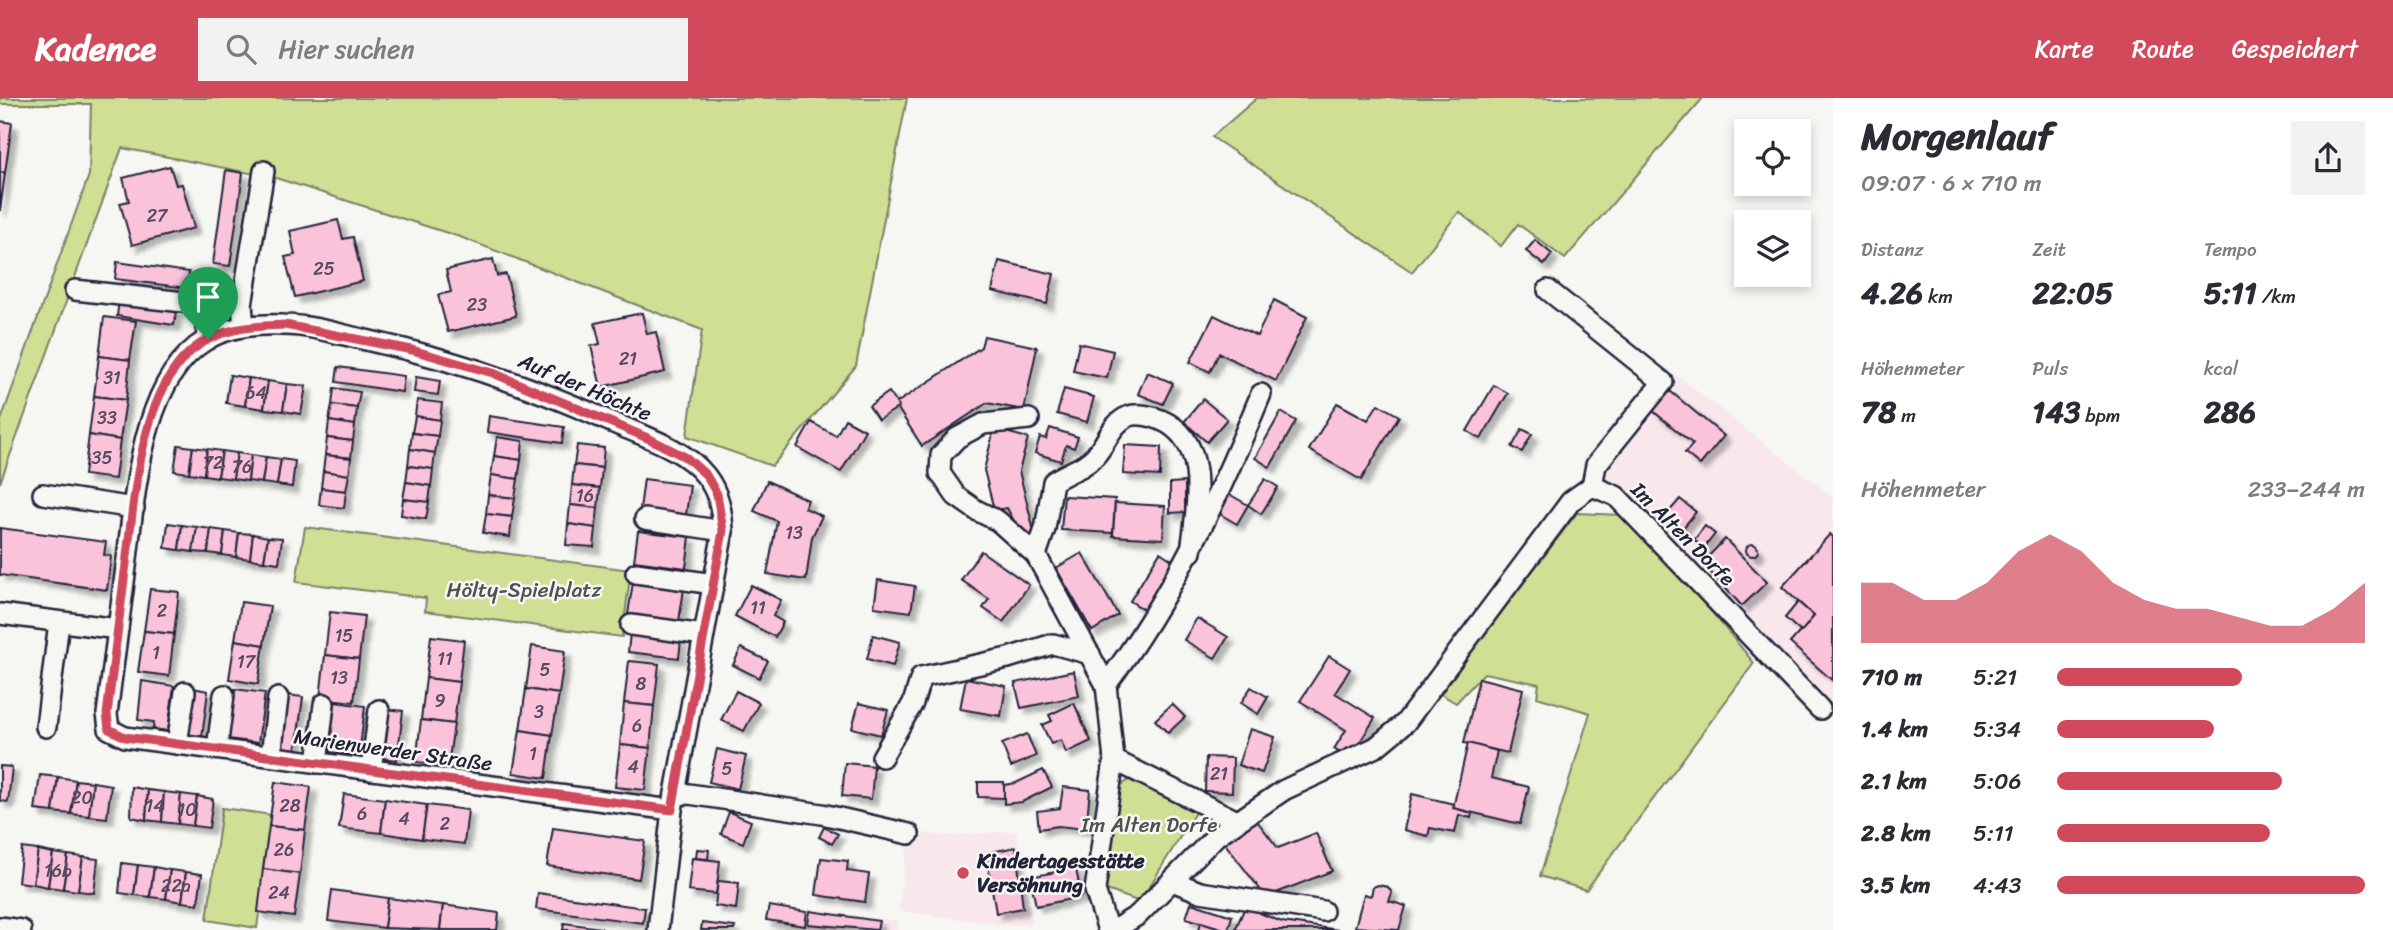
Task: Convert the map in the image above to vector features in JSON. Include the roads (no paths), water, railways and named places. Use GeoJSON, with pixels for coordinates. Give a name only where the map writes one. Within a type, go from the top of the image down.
{"type":"FeatureCollection","features":[{"type":"Feature","properties":{"kind":"street"},"geometry":{"type":"LineString","coordinates":[[244,326],[242,305],[264,171]]}},
{"type":"Feature","properties":{"kind":"street"},"geometry":{"type":"LineString","coordinates":[[75,290],[202,304],[208,339]]}},
{"type":"Feature","properties":{"kind":"street"},"geometry":{"type":"LineString","coordinates":[[1114,930],[1138,915],[1216,836],[1237,821],[1284,790],[1376,747],[1405,723],[1571,501],[1592,486],[1596,465],[1663,382],[1548,290]]}},
{"type":"Feature","properties":{"kind":"street","name":"Auf der Höchte"},"geometry":{"type":"LineString","coordinates":[[109,729],[107,714],[141,463],[157,405],[169,380],[189,353],[208,339],[244,326],[285,325],[342,334],[412,350],[531,387],[687,458],[706,475],[717,494],[723,531],[674,803],[659,930]]}},
{"type":"Feature","properties":{"kind":"street"},"geometry":{"type":"LineString","coordinates":[[1106,685],[1153,619],[1191,552],[1226,480],[1261,394]]}},
{"type":"Feature","properties":{"kind":"street"},"geometry":{"type":"LineString","coordinates":[[1036,555],[1045,529],[1053,482],[1084,467],[1097,454],[1117,424],[1130,416],[1144,415],[1170,424],[1191,447],[1196,486],[1191,552]]}},
{"type":"Feature","properties":{"kind":"street"},"geometry":{"type":"LineString","coordinates":[[1029,419],[983,424],[957,438],[941,454],[940,473],[956,496],[998,521],[1036,555],[1106,685],[1114,760],[1095,890],[1108,930]]}},
{"type":"Feature","properties":{"kind":"street","name":"Im Alten Dorfe"},"geometry":{"type":"LineString","coordinates":[[1592,486],[1616,496],[1820,709]]}},
{"type":"Feature","properties":{"kind":"street"},"geometry":{"type":"LineString","coordinates":[[43,494],[134,508]]}},
{"type":"Feature","properties":{"kind":"street"},"geometry":{"type":"LineString","coordinates":[[645,519],[723,531]]}},
{"type":"Feature","properties":{"kind":"street"},"geometry":{"type":"LineString","coordinates":[[636,573],[714,584]]}},
{"type":"Feature","properties":{"kind":"street"},"geometry":{"type":"LineString","coordinates":[[0,614],[118,629]]}},
{"type":"Feature","properties":{"kind":"street"},"geometry":{"type":"LineString","coordinates":[[46,727],[59,622]]}},
{"type":"Feature","properties":{"kind":"street"},"geometry":{"type":"LineString","coordinates":[[631,625],[704,635]]}},
{"type":"Feature","properties":{"kind":"street"},"geometry":{"type":"LineString","coordinates":[[882,757],[913,704],[921,677],[1008,658],[1053,644],[1090,653]]}},
{"type":"Feature","properties":{"kind":"street"},"geometry":{"type":"LineString","coordinates":[[177,744],[185,691]]}},
{"type":"Feature","properties":{"kind":"street"},"geometry":{"type":"LineString","coordinates":[[217,749],[224,695]]}},
{"type":"Feature","properties":{"kind":"street"},"geometry":{"type":"LineString","coordinates":[[271,756],[278,698]]}},
{"type":"Feature","properties":{"kind":"street"},"geometry":{"type":"LineString","coordinates":[[317,762],[324,704]]}},
{"type":"Feature","properties":{"kind":"street"},"geometry":{"type":"LineString","coordinates":[[371,770],[379,710]]}},
{"type":"Feature","properties":{"kind":"street","name":"Marienwerder Straße"},"geometry":{"type":"LineString","coordinates":[[109,729],[125,737],[371,770],[674,803],[689,794],[822,814],[909,834]]}},
{"type":"Feature","properties":{"kind":"street"},"geometry":{"type":"LineString","coordinates":[[1114,760],[1237,821]]}},
{"type":"Feature","properties":{"kind":"street"},"geometry":{"type":"LineString","coordinates":[[1172,881],[1200,892],[1324,911]]}},
{"type":"Feature","properties":{"kind":"street"},"geometry":{"type":"LineString","coordinates":[[0,927],[20,930]]}},
{"type":"Feature","properties":{"kind":"place","name":"Kindertagesstätte Versöhnung"},"geometry":{"type":"Point","coordinates":[963,873]}},
{"type":"Feature","properties":{"kind":"park label","name":"Hölty-Spielplatz"},"geometry":{"type":"Point","coordinates":[524,590]}}]}
